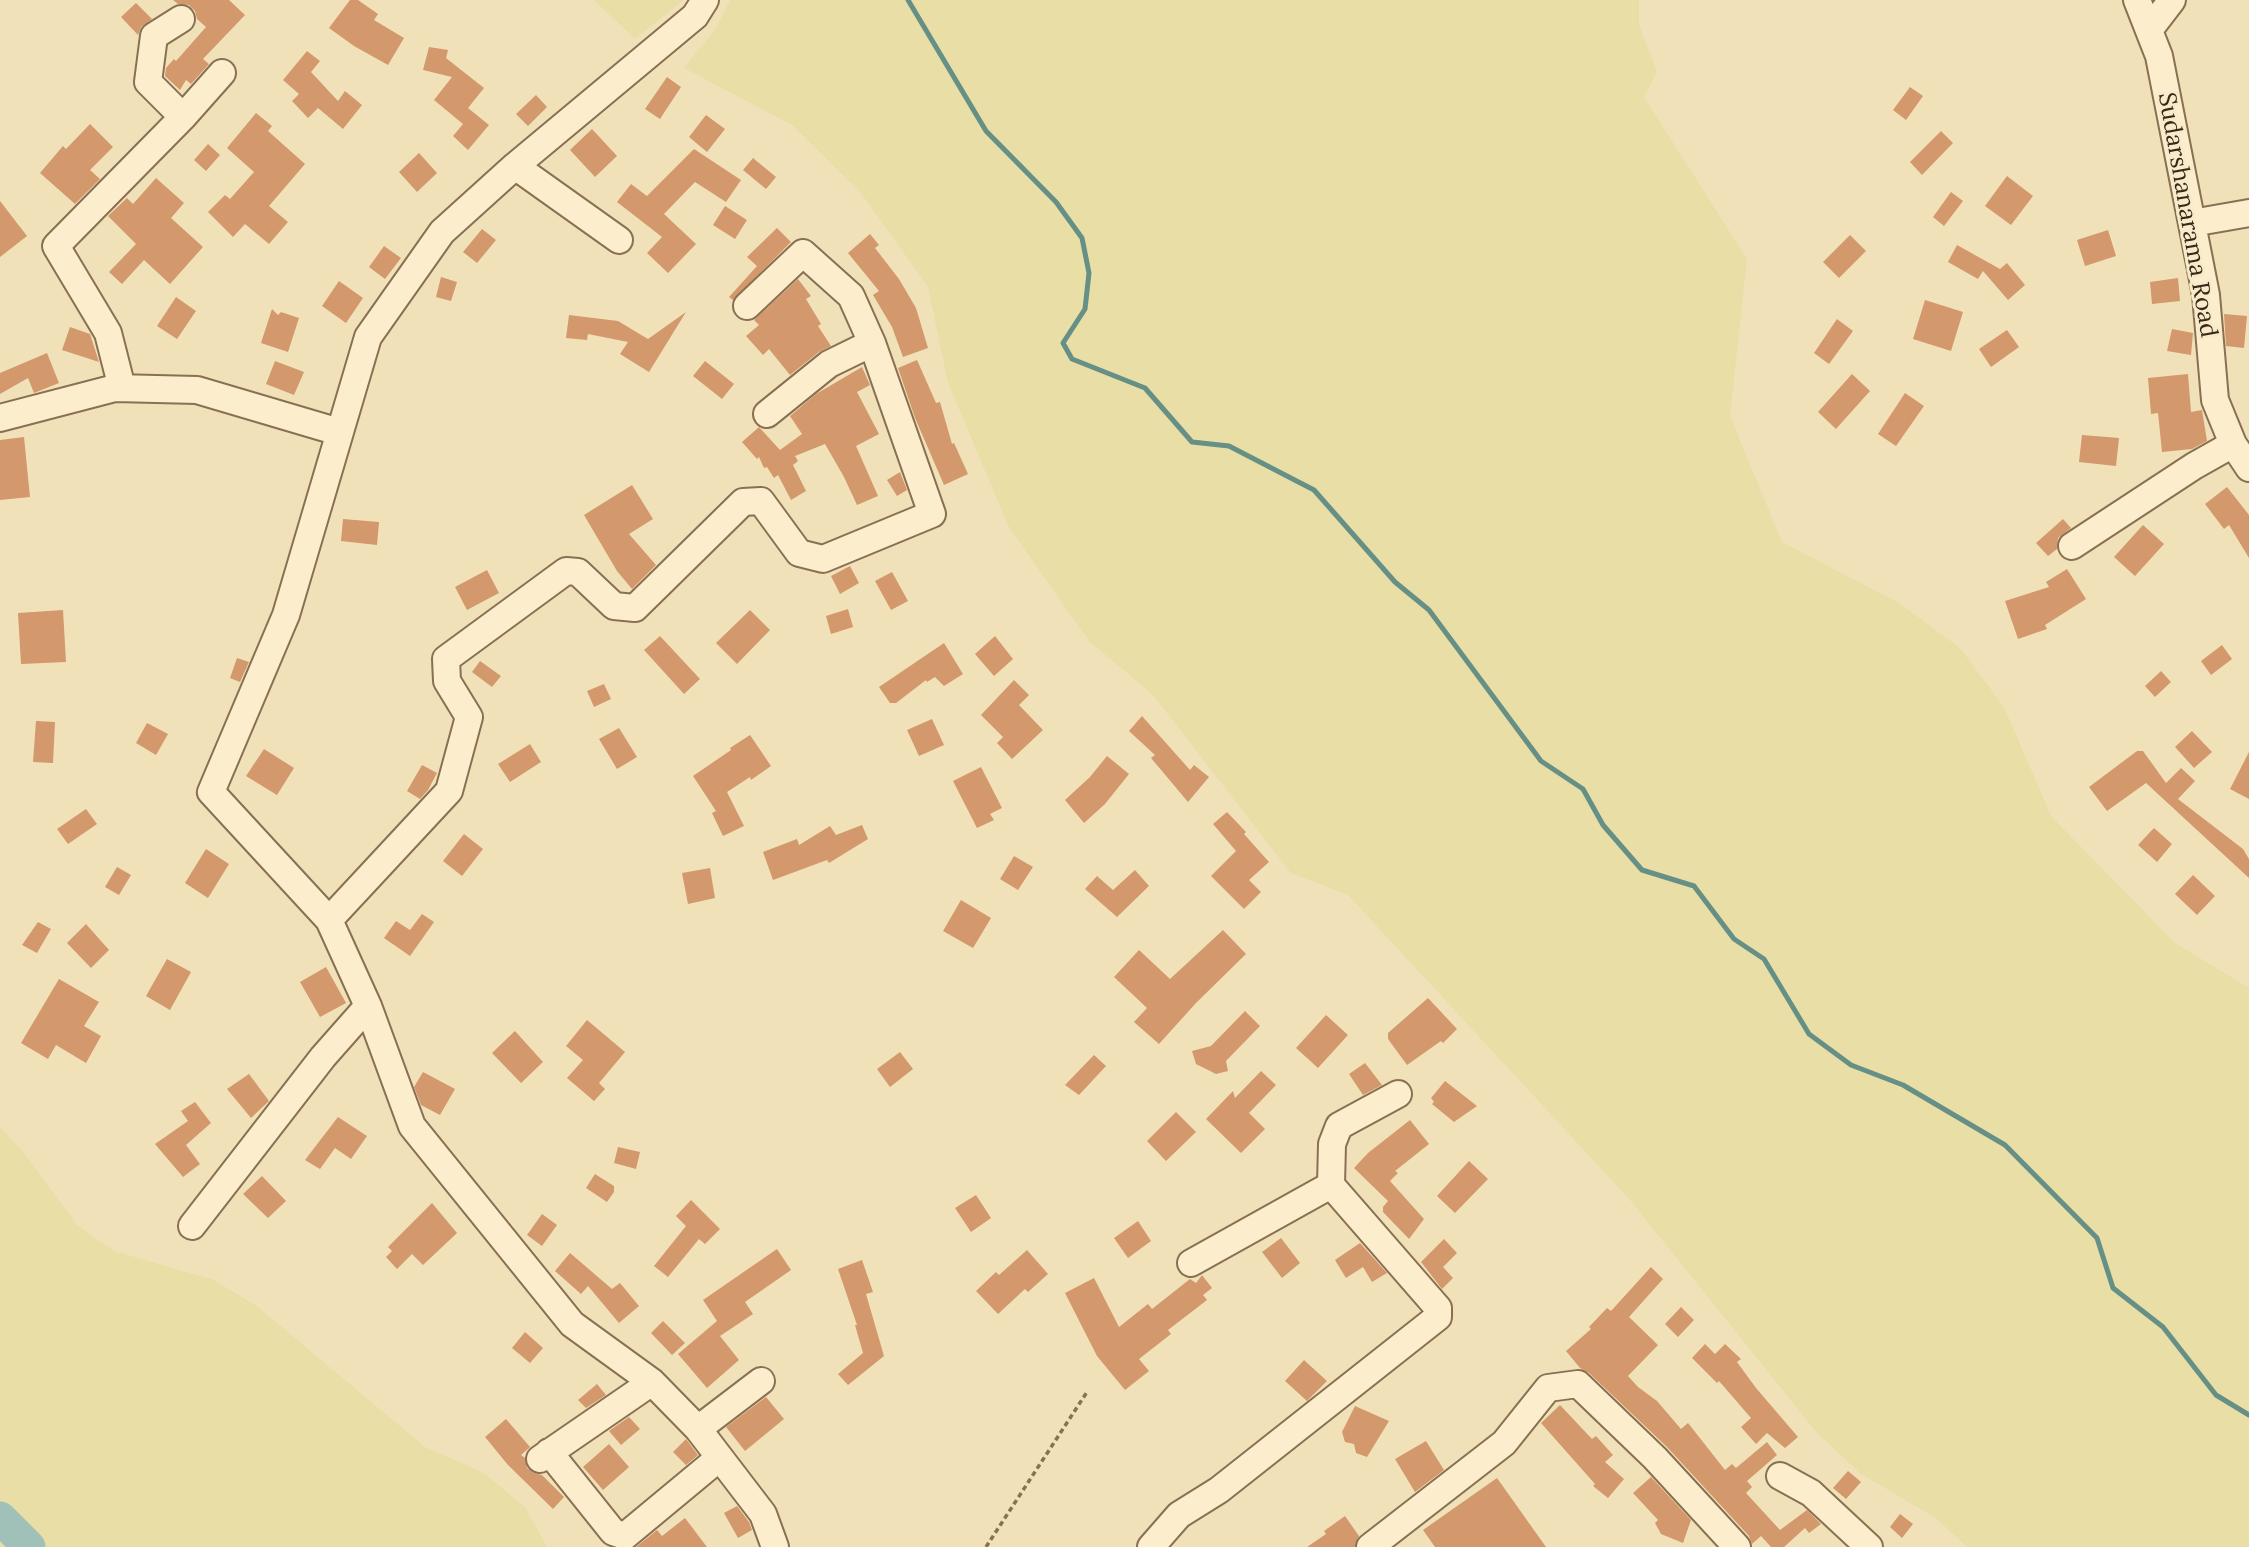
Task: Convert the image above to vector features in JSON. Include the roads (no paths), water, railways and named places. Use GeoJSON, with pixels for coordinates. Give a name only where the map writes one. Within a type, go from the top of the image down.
{"type":"FeatureCollection","features":[{"type":"Feature","properties":{"kind":"street"},"geometry":{"type":"LineString","coordinates":[[705,0],[695,16],[515,166],[442,232],[368,337],[285,615],[211,792],[329,920],[368,1006],[412,1126],[572,1324],[652,1382],[698,1429],[763,1514],[775,1547]]}},
{"type":"Feature","properties":{"kind":"street","name":"Sudarshanarama Road"},"geometry":{"type":"LineString","coordinates":[[2137,0],[2159,56],[2192,223],[2206,295],[2215,400],[2233,444],[2249,468]]}},
{"type":"Feature","properties":{"kind":"street"},"geometry":{"type":"LineString","coordinates":[[2149,30],[2172,0]]}},
{"type":"Feature","properties":{"kind":"street"},"geometry":{"type":"LineString","coordinates":[[181,19],[153,36],[148,82],[183,117]]}},
{"type":"Feature","properties":{"kind":"street"},"geometry":{"type":"LineString","coordinates":[[122,388],[108,333],[56,246],[183,117],[222,73]]}},
{"type":"Feature","properties":{"kind":"street"},"geometry":{"type":"LineString","coordinates":[[515,166],[619,240]]}},
{"type":"Feature","properties":{"kind":"street"},"geometry":{"type":"LineString","coordinates":[[2192,223],[2249,213]]}},
{"type":"Feature","properties":{"kind":"street"},"geometry":{"type":"LineString","coordinates":[[329,920],[449,791],[469,717],[447,681],[446,659],[566,571],[578,572],[614,606],[635,608],[743,502],[761,501],[799,553],[822,558],[932,514],[872,343],[851,296],[803,253],[747,306]]}},
{"type":"Feature","properties":{"kind":"street"},"geometry":{"type":"LineString","coordinates":[[767,414],[829,364],[872,343]]}},
{"type":"Feature","properties":{"kind":"street"},"geometry":{"type":"LineString","coordinates":[[0,418],[122,388],[197,390],[338,432]]}},
{"type":"Feature","properties":{"kind":"street"},"geometry":{"type":"LineString","coordinates":[[2072,546],[2194,466],[2233,444]]}},
{"type":"Feature","properties":{"kind":"street"},"geometry":{"type":"LineString","coordinates":[[192,1226],[323,1057],[368,1006]]}},
{"type":"Feature","properties":{"kind":"street"},"geometry":{"type":"LineString","coordinates":[[1152,1547],[1180,1515],[1219,1490],[1438,1317],[1438,1308],[1331,1185],[1332,1144],[1339,1126],[1398,1094]]}},
{"type":"Feature","properties":{"kind":"street"},"geometry":{"type":"LineString","coordinates":[[1191,1263],[1331,1185]]}},
{"type":"Feature","properties":{"kind":"street"},"geometry":{"type":"LineString","coordinates":[[698,1429],[761,1381]]}},
{"type":"Feature","properties":{"kind":"street"},"geometry":{"type":"LineString","coordinates":[[652,1382],[545,1455],[613,1532],[625,1536],[719,1458]]}},
{"type":"Feature","properties":{"kind":"street"},"geometry":{"type":"LineString","coordinates":[[1370,1547],[1504,1443],[1548,1388],[1578,1384],[1655,1458],[1737,1547]]}},
{"type":"Feature","properties":{"kind":"street"},"geometry":{"type":"LineString","coordinates":[[1780,1476],[1811,1493],[1869,1547]]}},
{"type":"Feature","properties":{"kind":"waterway"},"geometry":{"type":"LineString","coordinates":[[908,0],[986,131],[1056,202],[1082,238],[1089,273],[1085,309],[1063,343],[1072,359],[1145,388],[1192,442],[1229,446],[1314,490],[1395,582],[1429,610],[1541,761],[1583,789],[1603,825],[1642,870],[1694,886],[1734,939],[1764,959],[1809,1034],[1851,1065],[1903,1085],[2005,1145],[2097,1238],[2113,1288],[2163,1327],[2216,1395],[2249,1415]]}},
{"type":"Feature","properties":{"kind":"waterway"},"geometry":{"type":"LineString","coordinates":[[0,1518],[29,1547]]}}]}
